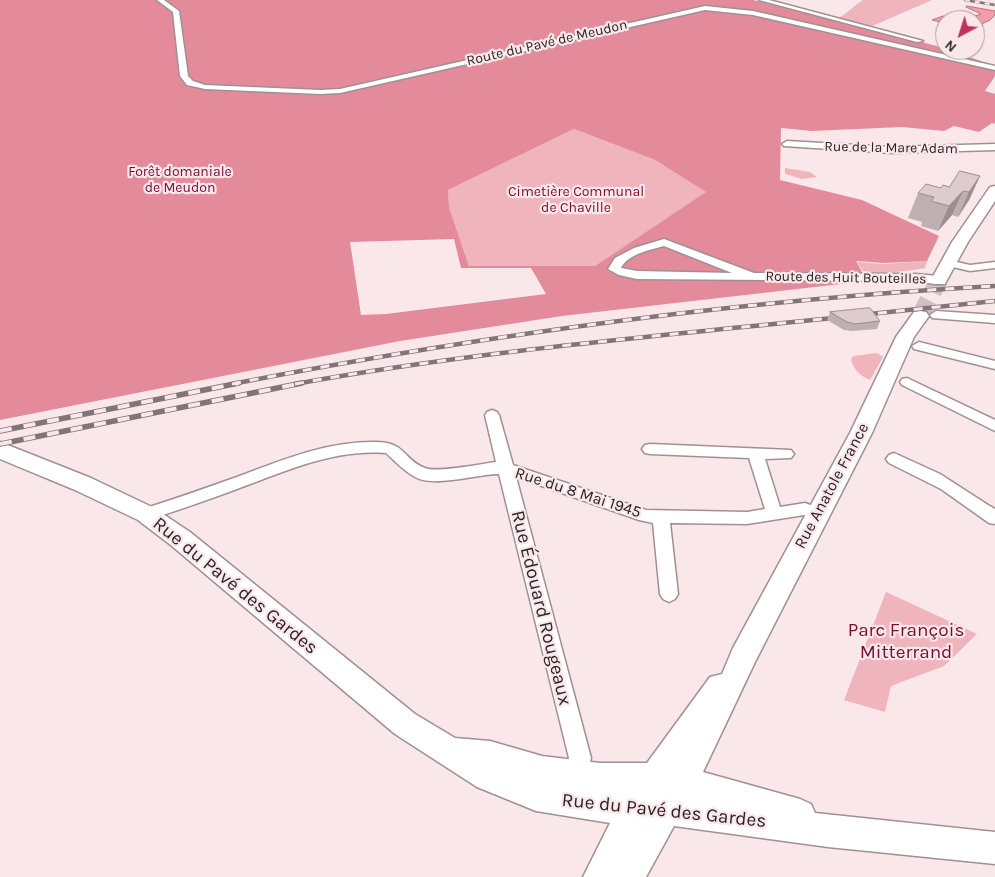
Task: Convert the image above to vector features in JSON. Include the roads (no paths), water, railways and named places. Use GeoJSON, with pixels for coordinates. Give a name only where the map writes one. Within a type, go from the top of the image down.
{"type":"FeatureCollection","features":[{"type":"Feature","properties":{"kind":"main road"},"geometry":{"type":"LineString","coordinates":[[939,280],[960,242],[995,190]]}},
{"type":"Feature","properties":{"kind":"main road","name":"Rue Anatole France"},"geometry":{"type":"LineString","coordinates":[[600,877],[650,810],[668,779],[727,695],[743,657],[876,403],[905,338],[928,315]]}},
{"type":"Feature","properties":{"kind":"main road","name":"Rue du Pavé des Gardes"},"geometry":{"type":"LineString","coordinates":[[0,450],[83,484],[146,514],[181,539],[405,724],[488,776],[536,795],[574,788],[600,778],[668,779],[732,798],[886,837]]}},
{"type":"Feature","properties":{"kind":"main road","name":"Rue du Pavé des Gardes"},"geometry":{"type":"LineString","coordinates":[[574,788],[650,810],[698,812],[828,832],[995,848]]}},
{"type":"Feature","properties":{"kind":"main road","name":"Rue Anatole France"},"geometry":{"type":"LineString","coordinates":[[628,877],[650,810]]}},
{"type":"Feature","properties":{"kind":"street","name":"Route du Pavé de Meudon"},"geometry":{"type":"LineString","coordinates":[[160,0],[176,11],[184,76],[190,83],[205,87],[320,92],[340,91],[705,8],[752,13],[995,67]]}},
{"type":"Feature","properties":{"kind":"street"},"geometry":{"type":"LineString","coordinates":[[762,0],[928,43]]}},
{"type":"Feature","properties":{"kind":"street"},"geometry":{"type":"LineString","coordinates":[[979,60],[995,67]]}},
{"type":"Feature","properties":{"kind":"street","name":"Rue de la Mare Adam"},"geometry":{"type":"LineString","coordinates":[[787,144],[847,150],[958,150],[995,147]]}},
{"type":"Feature","properties":{"kind":"street","name":"Route des Huit Bouteilles"},"geometry":{"type":"LineString","coordinates":[[754,277],[664,242],[638,250],[619,260],[614,269],[623,273],[637,275],[754,277],[908,277],[939,280]]}},
{"type":"Feature","properties":{"kind":"street"},"geometry":{"type":"LineString","coordinates":[[948,263],[970,268],[995,265]]}},
{"type":"Feature","properties":{"kind":"street"},"geometry":{"type":"LineString","coordinates":[[928,315],[995,318]]}},
{"type":"Feature","properties":{"kind":"street"},"geometry":{"type":"LineString","coordinates":[[919,346],[995,364]]}},
{"type":"Feature","properties":{"kind":"street"},"geometry":{"type":"LineString","coordinates":[[907,382],[995,426]]}},
{"type":"Feature","properties":{"kind":"street","name":"Rue Édouard Rougeaux"},"geometry":{"type":"LineString","coordinates":[[492,415],[580,758],[574,788]]}},
{"type":"Feature","properties":{"kind":"street","name":"Rue du 8 Mai 1945"},"geometry":{"type":"LineString","coordinates":[[146,514],[202,496],[304,458],[349,448],[376,447],[390,448],[416,471],[430,475],[497,468],[506,469],[635,513],[660,517],[747,518],[774,512],[806,509],[818,514]]}},
{"type":"Feature","properties":{"kind":"street"},"geometry":{"type":"LineString","coordinates":[[650,450],[786,454]]}},
{"type":"Feature","properties":{"kind":"street"},"geometry":{"type":"LineString","coordinates":[[755,453],[774,512]]}},
{"type":"Feature","properties":{"kind":"street"},"geometry":{"type":"LineString","coordinates":[[894,459],[924,471],[949,485],[995,518]]}},
{"type":"Feature","properties":{"kind":"street"},"geometry":{"type":"LineString","coordinates":[[660,517],[669,594]]}},
{"type":"Feature","properties":{"kind":"tunnel"},"geometry":{"type":"LineString","coordinates":[[920,316],[939,280]]}},
{"type":"Feature","properties":{"kind":"railway"},"geometry":{"type":"LineString","coordinates":[[965,0],[995,5]]}},
{"type":"Feature","properties":{"kind":"railway"},"geometry":{"type":"LineString","coordinates":[[232,384],[422,350],[612,322],[803,300],[995,286]]}},
{"type":"Feature","properties":{"kind":"railway"},"geometry":{"type":"LineString","coordinates":[[860,315],[995,301]]}},
{"type":"Feature","properties":{"kind":"railway"},"geometry":{"type":"LineString","coordinates":[[295,384],[363,372],[499,353],[842,317]]}},
{"type":"Feature","properties":{"kind":"railway"},"geometry":{"type":"LineString","coordinates":[[0,431],[239,383]]}},
{"type":"Feature","properties":{"kind":"railway"},"geometry":{"type":"LineString","coordinates":[[0,444],[302,383]]}},
{"type":"Feature","properties":{"kind":"park label","name":"Forêt domaniale de Meudon"},"geometry":{"type":"Point","coordinates":[180,180]}},
{"type":"Feature","properties":{"kind":"park label","name":"Cimetière Communal de Chaville"},"geometry":{"type":"Point","coordinates":[576,200]}},
{"type":"Feature","properties":{"kind":"park label","name":"Parc François Mitterrand"},"geometry":{"type":"Point","coordinates":[906,642]}}]}
